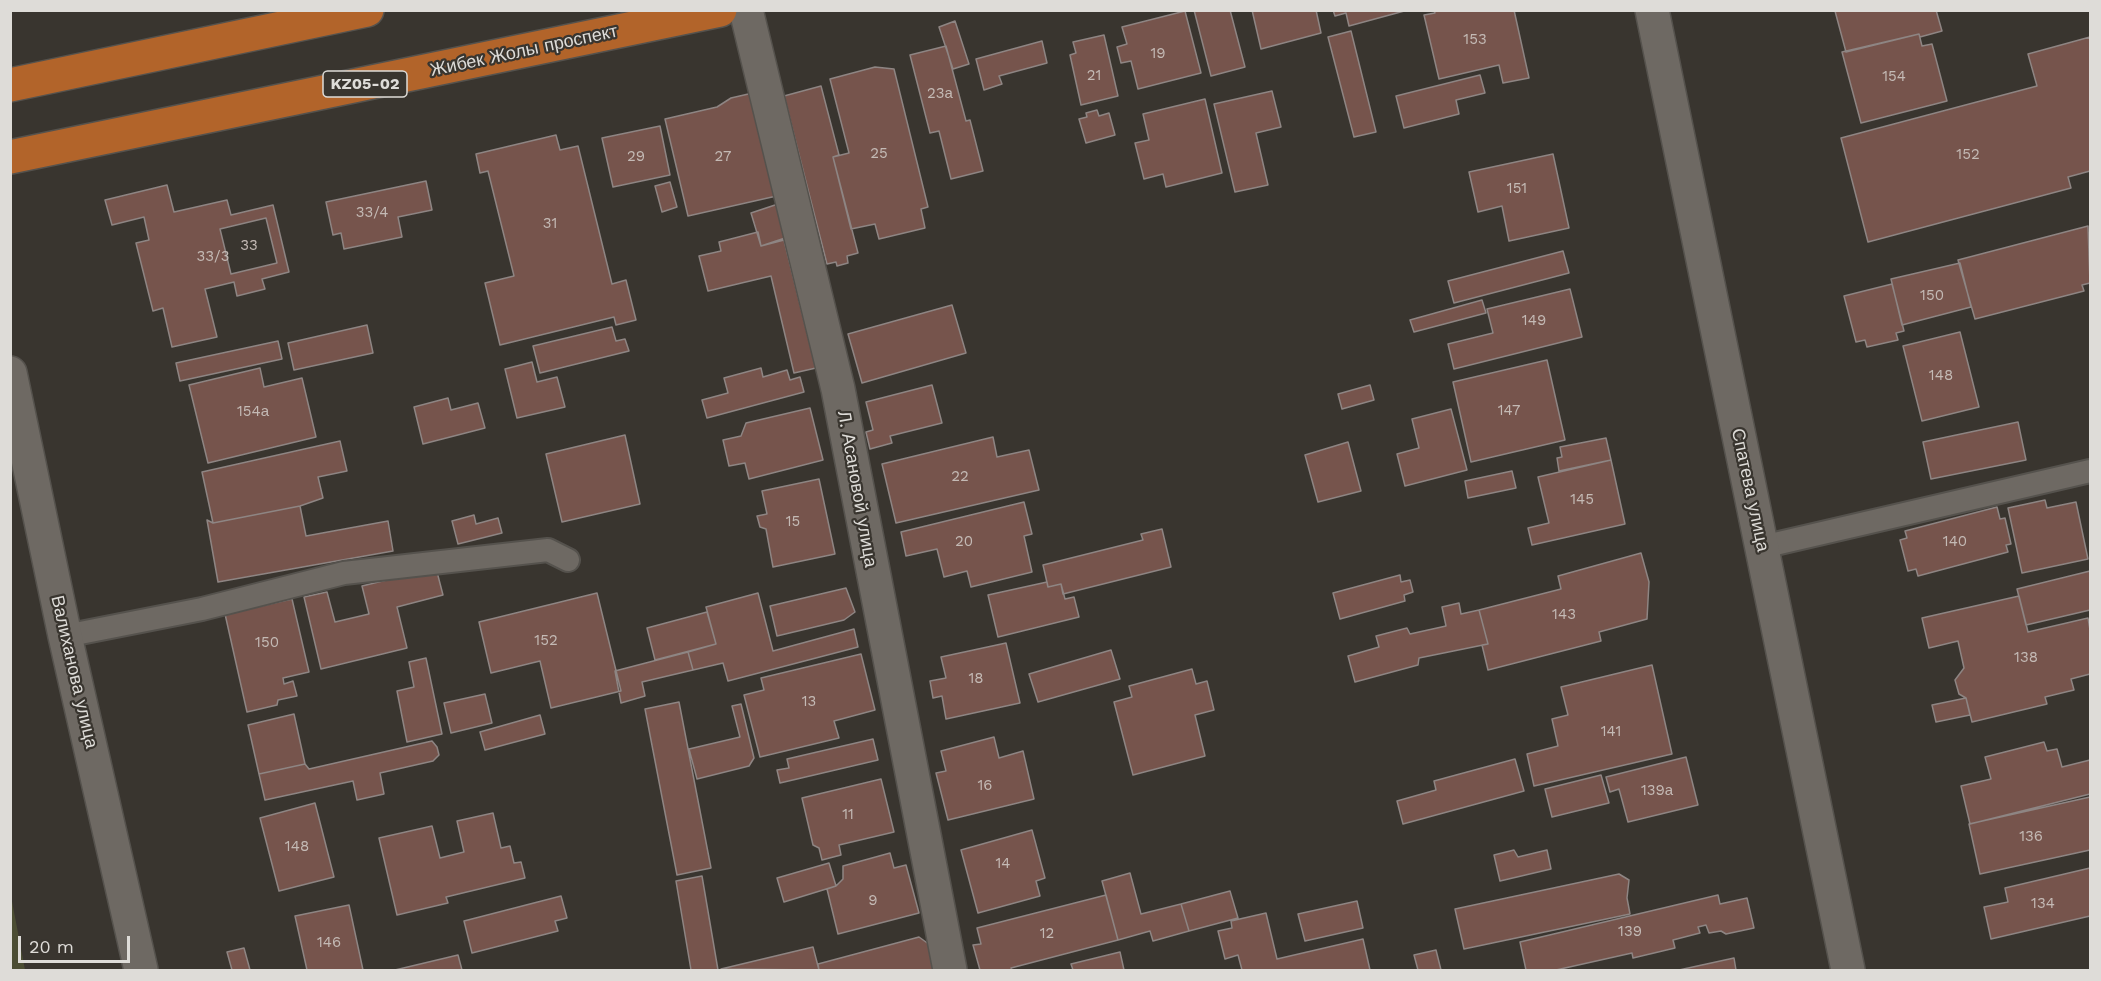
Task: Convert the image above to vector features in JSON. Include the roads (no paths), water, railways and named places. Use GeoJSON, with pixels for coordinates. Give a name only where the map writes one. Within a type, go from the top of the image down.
{"type":"FeatureCollection","features":[{"type":"Feature","properties":{"kind":"highway"},"geometry":{"type":"LineString","coordinates":[[10,85],[367,10]]}},
{"type":"Feature","properties":{"kind":"highway","name":"Жибек Жолы проспект"},"geometry":{"type":"LineString","coordinates":[[10,157],[720,10]]}},
{"type":"Feature","properties":{"kind":"street","name":"Л. Асановой улица"},"geometry":{"type":"LineString","coordinates":[[746,10],[838,389],[950,970]]}},
{"type":"Feature","properties":{"kind":"street","name":"Спатева улица"},"geometry":{"type":"LineString","coordinates":[[1652,10],[1848,970]]}},
{"type":"Feature","properties":{"kind":"street","name":"Валиханова улица"},"geometry":{"type":"LineString","coordinates":[[10,373],[65,636],[141,970]]}},
{"type":"Feature","properties":{"kind":"lane"},"geometry":{"type":"LineString","coordinates":[[1762,547],[2091,471]]}},
{"type":"Feature","properties":{"kind":"lane"},"geometry":{"type":"LineString","coordinates":[[65,636],[202,609],[344,573],[548,550],[568,560]]}}]}
